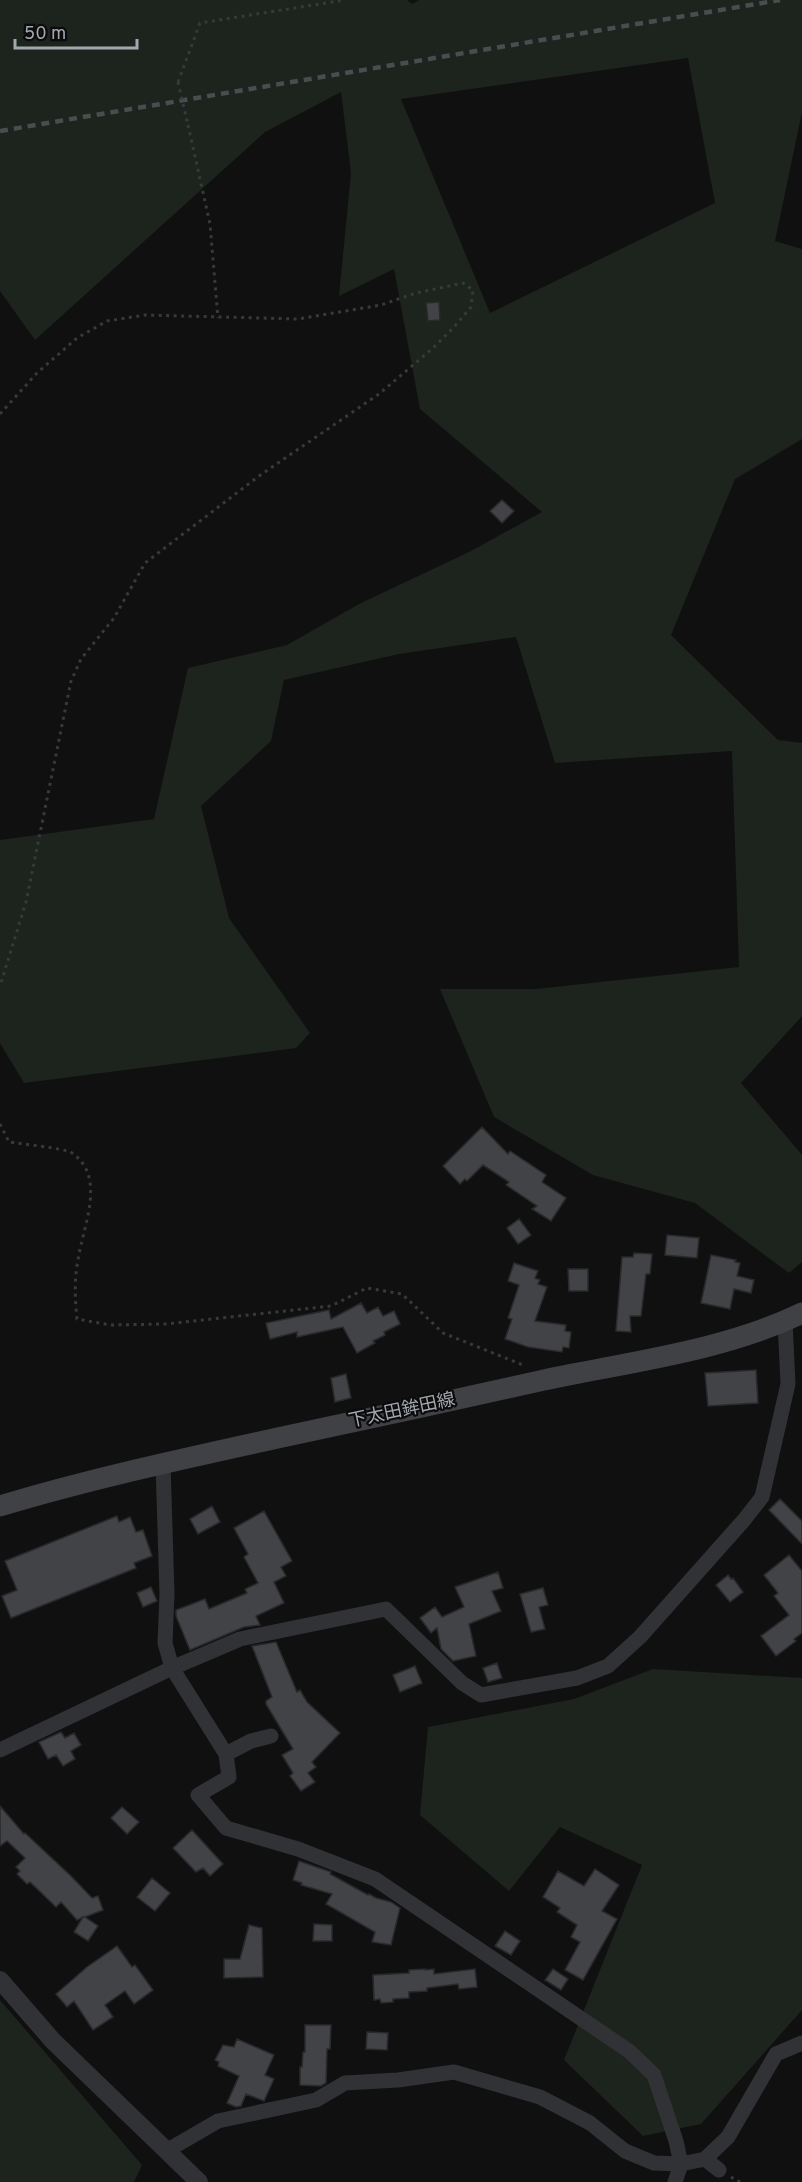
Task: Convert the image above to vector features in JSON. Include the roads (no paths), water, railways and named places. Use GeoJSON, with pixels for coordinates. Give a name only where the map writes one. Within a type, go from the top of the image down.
{"type":"FeatureCollection","features":[{"type":"Feature","properties":{"kind":"main road","name":"下太田鉾田線"},"geometry":{"type":"LineString","coordinates":[[0,1506],[53,1490],[162,1463],[653,1358],[744,1336],[794,1317]]}},
{"type":"Feature","properties":{"kind":"street"},"geometry":{"type":"LineString","coordinates":[[0,1750],[172,1668],[240,1639],[386,1609],[462,1683],[481,1695],[577,1678],[608,1666],[640,1637],[762,1497],[788,1384],[794,1317]]}},
{"type":"Feature","properties":{"kind":"street"},"geometry":{"type":"LineString","coordinates":[[162,1463],[167,1594],[165,1643],[172,1668],[226,1754],[229,1777],[198,1795],[226,1827],[298,1849],[375,1879],[629,2051],[654,2075],[676,2141],[681,2164],[675,2182]]}},
{"type":"Feature","properties":{"kind":"street"},"geometry":{"type":"LineString","coordinates":[[226,1754],[251,1741],[271,1736]]}},
{"type":"Feature","properties":{"kind":"street"},"geometry":{"type":"LineString","coordinates":[[0,1980],[52,2041],[168,2150],[198,2182]]}},
{"type":"Feature","properties":{"kind":"street"},"geometry":{"type":"LineString","coordinates":[[168,2150],[218,2121],[316,2100],[345,2083],[398,2080],[454,2072],[540,2097],[590,2123],[625,2151],[654,2163],[681,2164],[705,2159],[728,2138],[776,2054],[802,2043]]}},
{"type":"Feature","properties":{"kind":"street"},"geometry":{"type":"LineString","coordinates":[[705,2159],[719,2170]]}},
{"type":"Feature","properties":{"kind":"railway"},"geometry":{"type":"LineString","coordinates":[[0,131],[780,0]]}}]}
